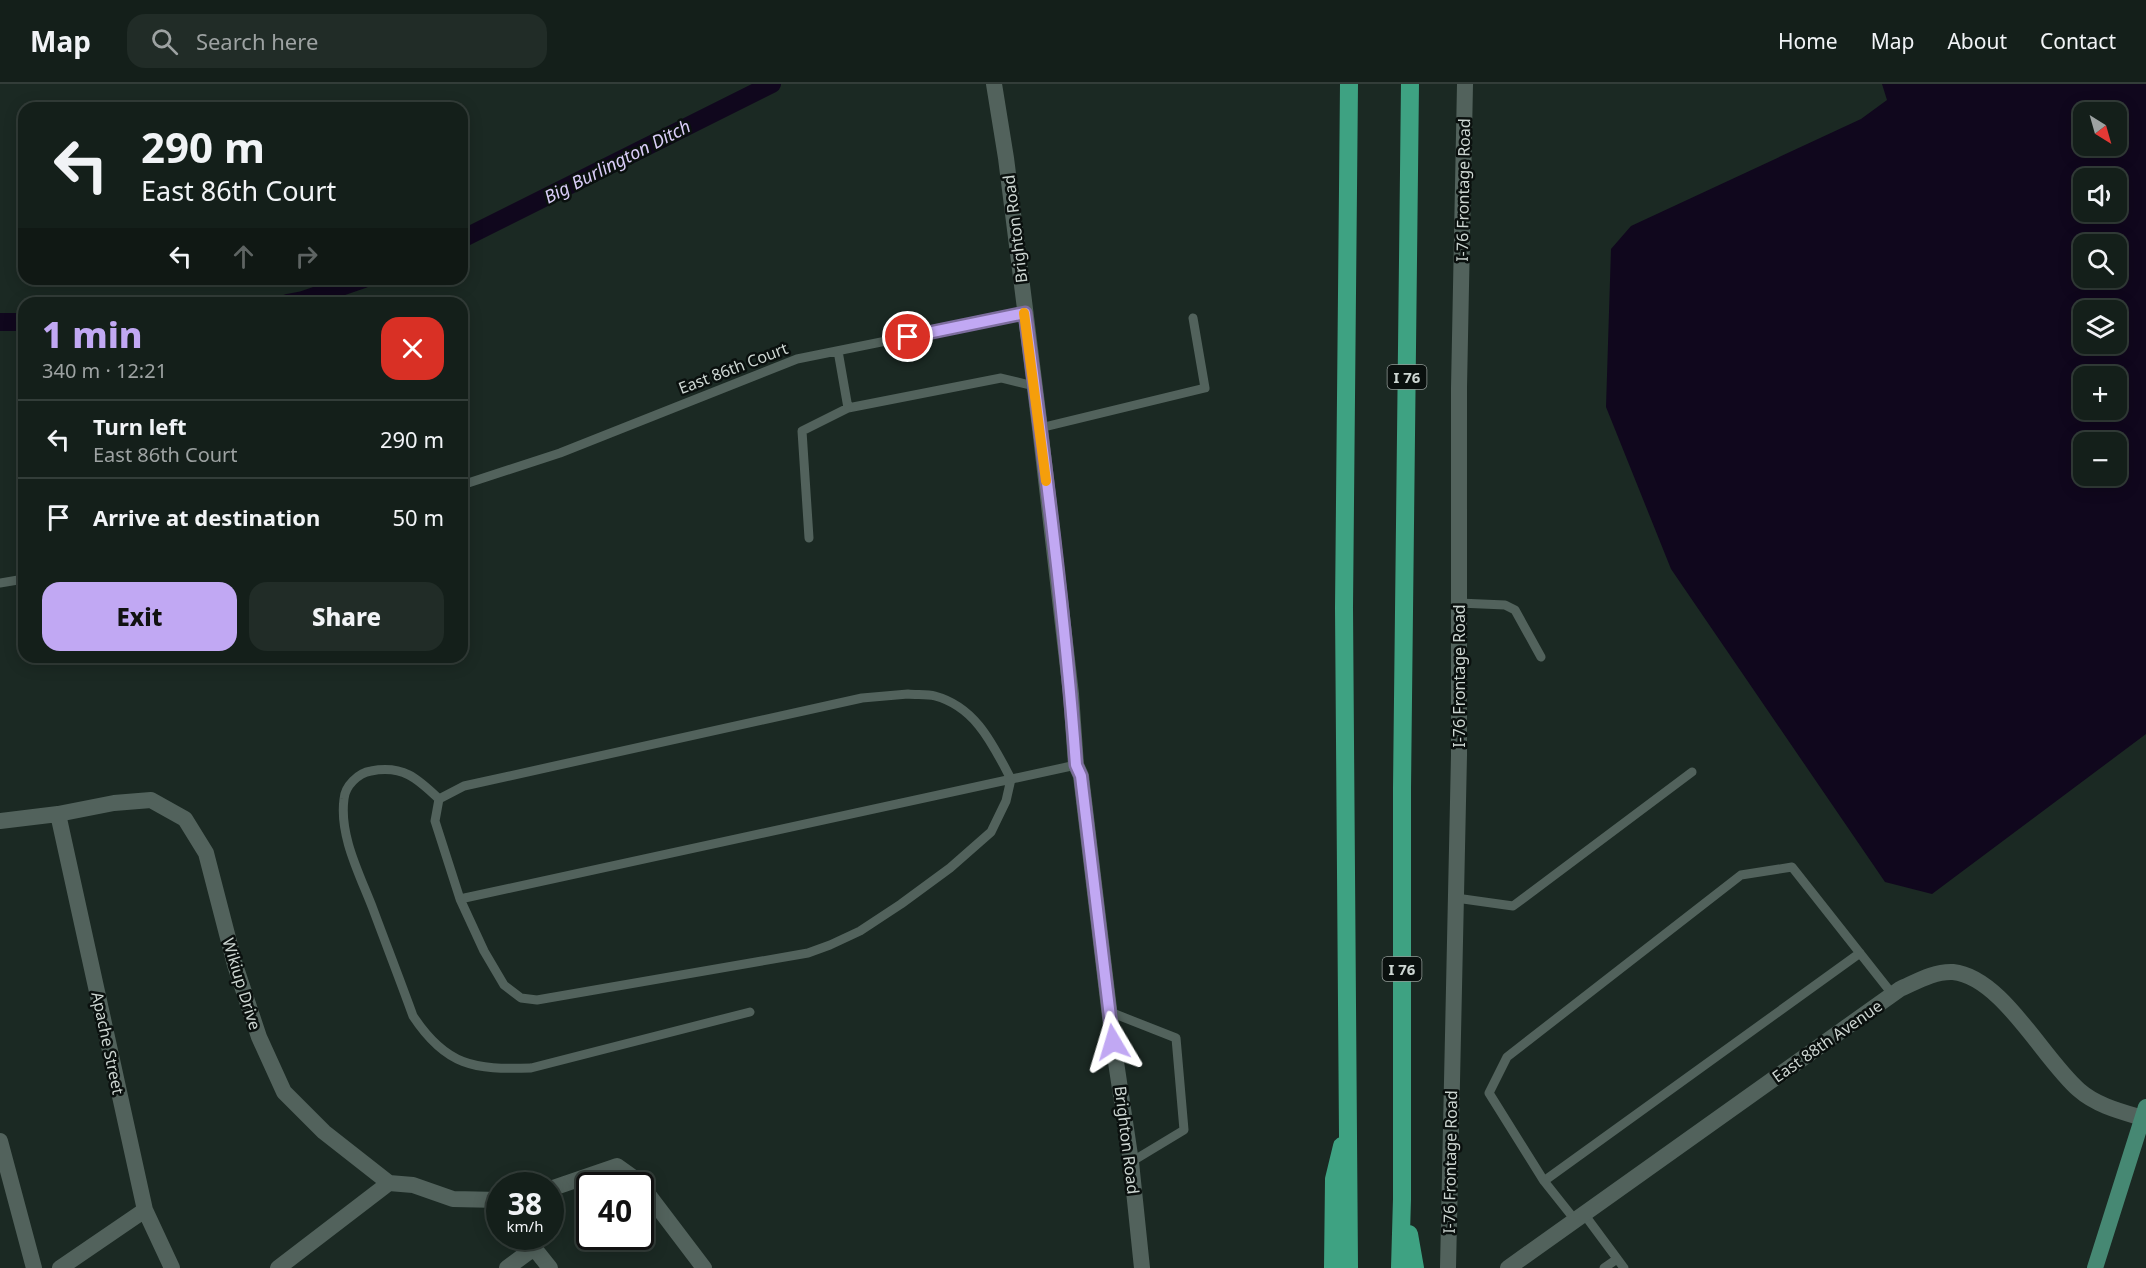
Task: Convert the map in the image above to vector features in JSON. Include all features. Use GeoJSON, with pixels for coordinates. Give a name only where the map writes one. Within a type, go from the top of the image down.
{"type":"FeatureCollection","features":[{"type":"Feature","properties":{"kind":"highway"},"geometry":{"type":"LineString","coordinates":[[1349,84],[1344,608],[1349,1268]]}},
{"type":"Feature","properties":{"kind":"highway","name":"I 76"},"geometry":{"type":"LineString","coordinates":[[1400,1268],[1402,788],[1410,84]]}},
{"type":"Feature","properties":{"kind":"highway"},"geometry":{"type":"LineString","coordinates":[[1333,1268],[1334,1179],[1348,1121]]}},
{"type":"Feature","properties":{"kind":"highway"},"geometry":{"type":"LineString","coordinates":[[1402,1199],[1415,1268]]}},
{"type":"Feature","properties":{"kind":"main road","name":"East 88th Avenue"},"geometry":{"type":"LineString","coordinates":[[2096,1268],[2145,1115]]}},
{"type":"Feature","properties":{"kind":"street","name":"Brighton Road"},"geometry":{"type":"LineString","coordinates":[[994,84],[1006,158],[1040,428],[1071,694],[1076,765],[1081,776],[1131,1162],[1142,1268]]}},
{"type":"Feature","properties":{"kind":"street","name":"I-76 Frontage Road"},"geometry":{"type":"LineString","coordinates":[[1448,1268],[1459,755],[1459,388],[1465,84]]}},
{"type":"Feature","properties":{"kind":"street","name":"Wikiup Drive"},"geometry":{"type":"LineString","coordinates":[[0,821],[58,814],[114,803],[151,800],[185,819],[206,853],[235,965],[259,1037],[284,1092],[324,1132],[389,1183]]}},
{"type":"Feature","properties":{"kind":"street","name":"Apache Street"},"geometry":{"type":"LineString","coordinates":[[58,814],[145,1210],[172,1268]]}},
{"type":"Feature","properties":{"kind":"street","name":"East 88th Avenue"},"geometry":{"type":"LineString","coordinates":[[1508,1268],[1893,995],[1927,976],[1953,972],[1975,980],[1996,995],[2014,1013],[2058,1069],[2080,1092],[2098,1104],[2145,1115]]}},
{"type":"Feature","properties":{"kind":"street"},"geometry":{"type":"LineString","coordinates":[[0,1141],[34,1268]]}},
{"type":"Feature","properties":{"kind":"street"},"geometry":{"type":"LineString","coordinates":[[564,1184],[617,1166],[638,1181],[704,1268]]}},
{"type":"Feature","properties":{"kind":"street"},"geometry":{"type":"LineString","coordinates":[[278,1268],[389,1183],[413,1185],[453,1199],[486,1200]]}},
{"type":"Feature","properties":{"kind":"street"},"geometry":{"type":"LineString","coordinates":[[60,1268],[145,1210]]}},
{"type":"Feature","properties":{"kind":"street"},"geometry":{"type":"LineString","coordinates":[[507,1268],[524,1250]]}},
{"type":"Feature","properties":{"kind":"street"},"geometry":{"type":"LineString","coordinates":[[537,1250],[549,1268]]}},
{"type":"Feature","properties":{"kind":"lane","name":"East 86th Court"},"geometry":{"type":"LineString","coordinates":[[468,483],[560,453],[796,359],[1025,313]]}},
{"type":"Feature","properties":{"kind":"lane"},"geometry":{"type":"LineString","coordinates":[[1040,428],[1205,388],[1193,318]]}},
{"type":"Feature","properties":{"kind":"lane"},"geometry":{"type":"LineString","coordinates":[[838,351],[848,408]]}},
{"type":"Feature","properties":{"kind":"lane"},"geometry":{"type":"LineString","coordinates":[[809,538],[802,431],[848,408],[1000,378],[1034,386]]}},
{"type":"Feature","properties":{"kind":"lane"},"geometry":{"type":"LineString","coordinates":[[0,583],[18,580]]}},
{"type":"Feature","properties":{"kind":"lane"},"geometry":{"type":"LineString","coordinates":[[1459,603],[1505,605],[1515,610],[1541,657]]}},
{"type":"Feature","properties":{"kind":"lane"},"geometry":{"type":"LineString","coordinates":[[908,694],[935,696],[957,705],[986,731],[1011,779],[1006,801],[991,832],[950,868],[860,931],[808,953],[537,1000],[521,998],[504,985],[484,951],[460,899],[435,821],[439,799],[464,786],[862,698],[908,694]]}},
{"type":"Feature","properties":{"kind":"lane"},"geometry":{"type":"LineString","coordinates":[[460,899],[1076,765]]}},
{"type":"Feature","properties":{"kind":"lane"},"geometry":{"type":"LineString","coordinates":[[439,799],[416,778],[386,768],[366,772],[350,783],[344,796],[344,819],[351,850],[413,1016],[428,1038],[442,1051],[458,1060],[476,1065],[502,1069],[531,1068],[750,1012]]}},
{"type":"Feature","properties":{"kind":"lane"},"geometry":{"type":"LineString","coordinates":[[1456,898],[1513,906],[1692,772]]}},
{"type":"Feature","properties":{"kind":"lane"},"geometry":{"type":"LineString","coordinates":[[1624,1268],[1580,1217],[1544,1181],[1490,1093],[1507,1057],[1741,875],[1792,867],[1893,995]]}},
{"type":"Feature","properties":{"kind":"lane"},"geometry":{"type":"LineString","coordinates":[[1544,1181],[1860,953]]}},
{"type":"Feature","properties":{"kind":"lane"},"geometry":{"type":"LineString","coordinates":[[1110,1012],[1176,1038],[1184,1130],[1131,1162]]}},
{"type":"Feature","properties":{"kind":"lane"},"geometry":{"type":"LineString","coordinates":[[1604,1268],[1617,1258]]}},
{"type":"Feature","properties":{"kind":"shaded area"},"geometry":{"type":"Polygon","coordinates":[[[1882,84],[2146,84],[2146,734],[1932,894],[1885,882],[1671,569],[1606,407],[1611,249],[1631,226],[1861,119],[1887,100],[1882,84]]]}},
{"type":"Feature","properties":{"kind":"waterway","name":"Big Burlington Ditch"},"geometry":{"type":"LineString","coordinates":[[468,236],[772,84]]}},
{"type":"Feature","properties":{"kind":"waterway","name":"Big Burlington Ditch"},"geometry":{"type":"LineString","coordinates":[[312,297],[347,285]]}},
{"type":"Feature","properties":{"kind":"waterway","name":"Big Burlington Ditch"},"geometry":{"type":"LineString","coordinates":[[0,322],[18,322]]}},
{"type":"Feature","properties":{"kind":"slow traffic"},"geometry":{"type":"LineString","coordinates":[[1024,313],[1046,481]]}},
{"type":"Feature","properties":{"kind":"route"},"geometry":{"type":"LineString","coordinates":[[908,337],[1025,313],[1071,694],[1076,765],[1081,776],[1113,1042]]}}]}
